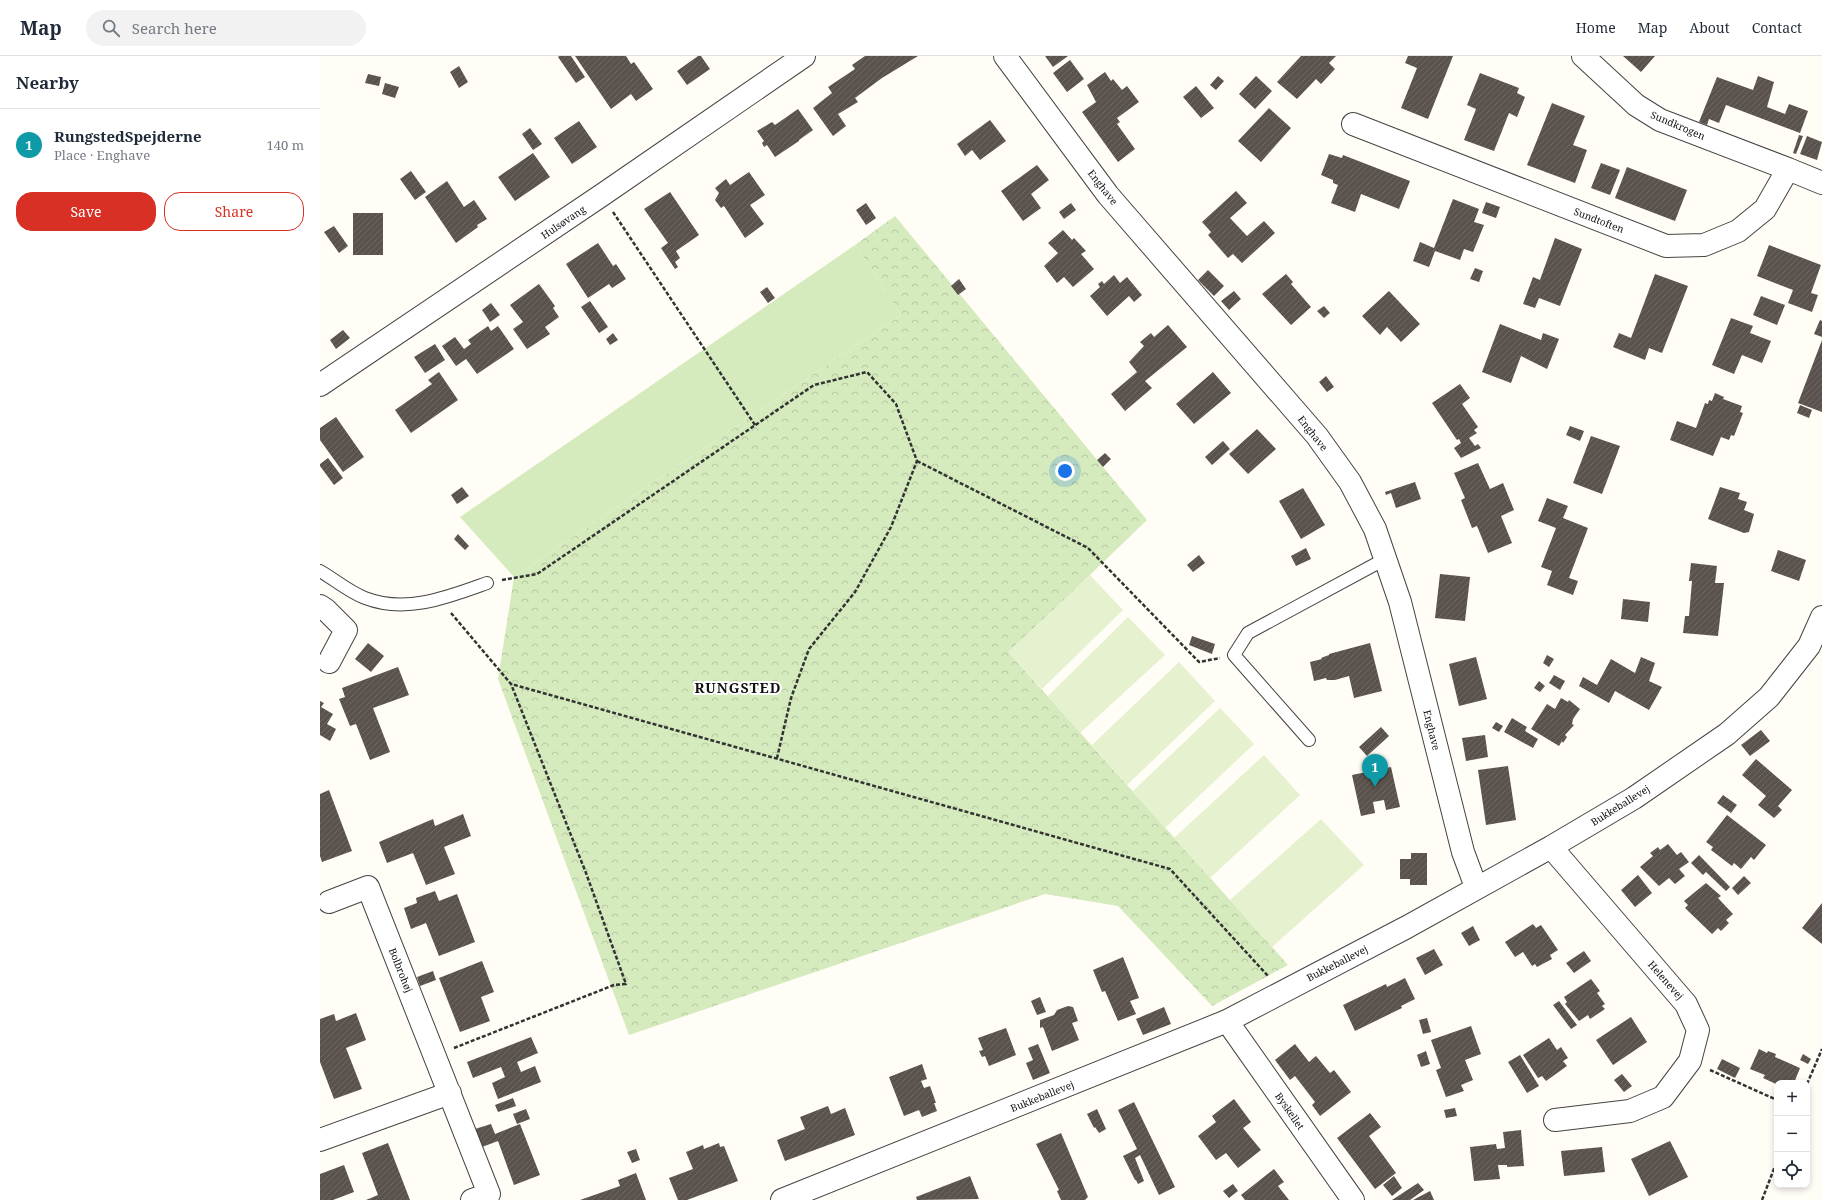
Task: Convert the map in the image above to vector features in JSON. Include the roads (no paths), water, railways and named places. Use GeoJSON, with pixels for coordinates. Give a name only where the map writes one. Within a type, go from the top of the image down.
{"type":"FeatureCollection","features":[{"type":"Feature","properties":{"kind":"street","name":"Hulsøvang"},"geometry":{"type":"LineString","coordinates":[[320,385],[602,195],[804,56]]}},
{"type":"Feature","properties":{"kind":"street","name":"Enghave"},"geometry":{"type":"LineString","coordinates":[[1005,56],[1108,195],[1318,436],[1350,482],[1375,529],[1400,602],[1463,852],[1476,887]]}},
{"type":"Feature","properties":{"kind":"street","name":"Sundkrogen"},"geometry":{"type":"LineString","coordinates":[[1583,56],[1636,105],[1660,120],[1788,169]]}},
{"type":"Feature","properties":{"kind":"street","name":"Sundtoften"},"geometry":{"type":"LineString","coordinates":[[1353,124],[1666,246],[1704,245],[1738,231],[1765,209],[1788,169]]}},
{"type":"Feature","properties":{"kind":"street"},"geometry":{"type":"LineString","coordinates":[[1788,169],[1822,182]]}},
{"type":"Feature","properties":{"kind":"street"},"geometry":{"type":"LineString","coordinates":[[320,606],[346,630],[329,662]]}},
{"type":"Feature","properties":{"kind":"street","name":"Bukkeballevej"},"geometry":{"type":"LineString","coordinates":[[782,1200],[1227,1021],[1407,927],[1476,887],[1551,847],[1634,798],[1727,734],[1769,697],[1809,646],[1822,617]]}},
{"type":"Feature","properties":{"kind":"street","name":"Helenevej"},"geometry":{"type":"LineString","coordinates":[[1551,847],[1686,1004],[1698,1030],[1690,1061],[1663,1097],[1630,1111],[1555,1120]]}},
{"type":"Feature","properties":{"kind":"street","name":"Bolbrohøj"},"geometry":{"type":"LineString","coordinates":[[329,902],[368,887],[489,1194],[472,1200]]}},
{"type":"Feature","properties":{"kind":"street","name":"Byskellet"},"geometry":{"type":"LineString","coordinates":[[1227,1021],[1353,1200]]}},
{"type":"Feature","properties":{"kind":"street"},"geometry":{"type":"LineString","coordinates":[[320,1140],[450,1093]]}},
{"type":"Feature","properties":{"kind":"lane"},"geometry":{"type":"LineString","coordinates":[[1309,740],[1234,655],[1248,633],[1385,559]]}},
{"type":"Feature","properties":{"kind":"lane"},"geometry":{"type":"LineString","coordinates":[[320,571],[365,598],[395,605],[440,600],[487,583]]}},
{"type":"Feature","properties":{"kind":"place","name":"RungstedSpejderne"},"geometry":{"type":"Point","coordinates":[1375,787]}},
{"type":"Feature","properties":{"kind":"district","name":"RUNGSTED"},"geometry":{"type":"Point","coordinates":[738,687]}}]}
